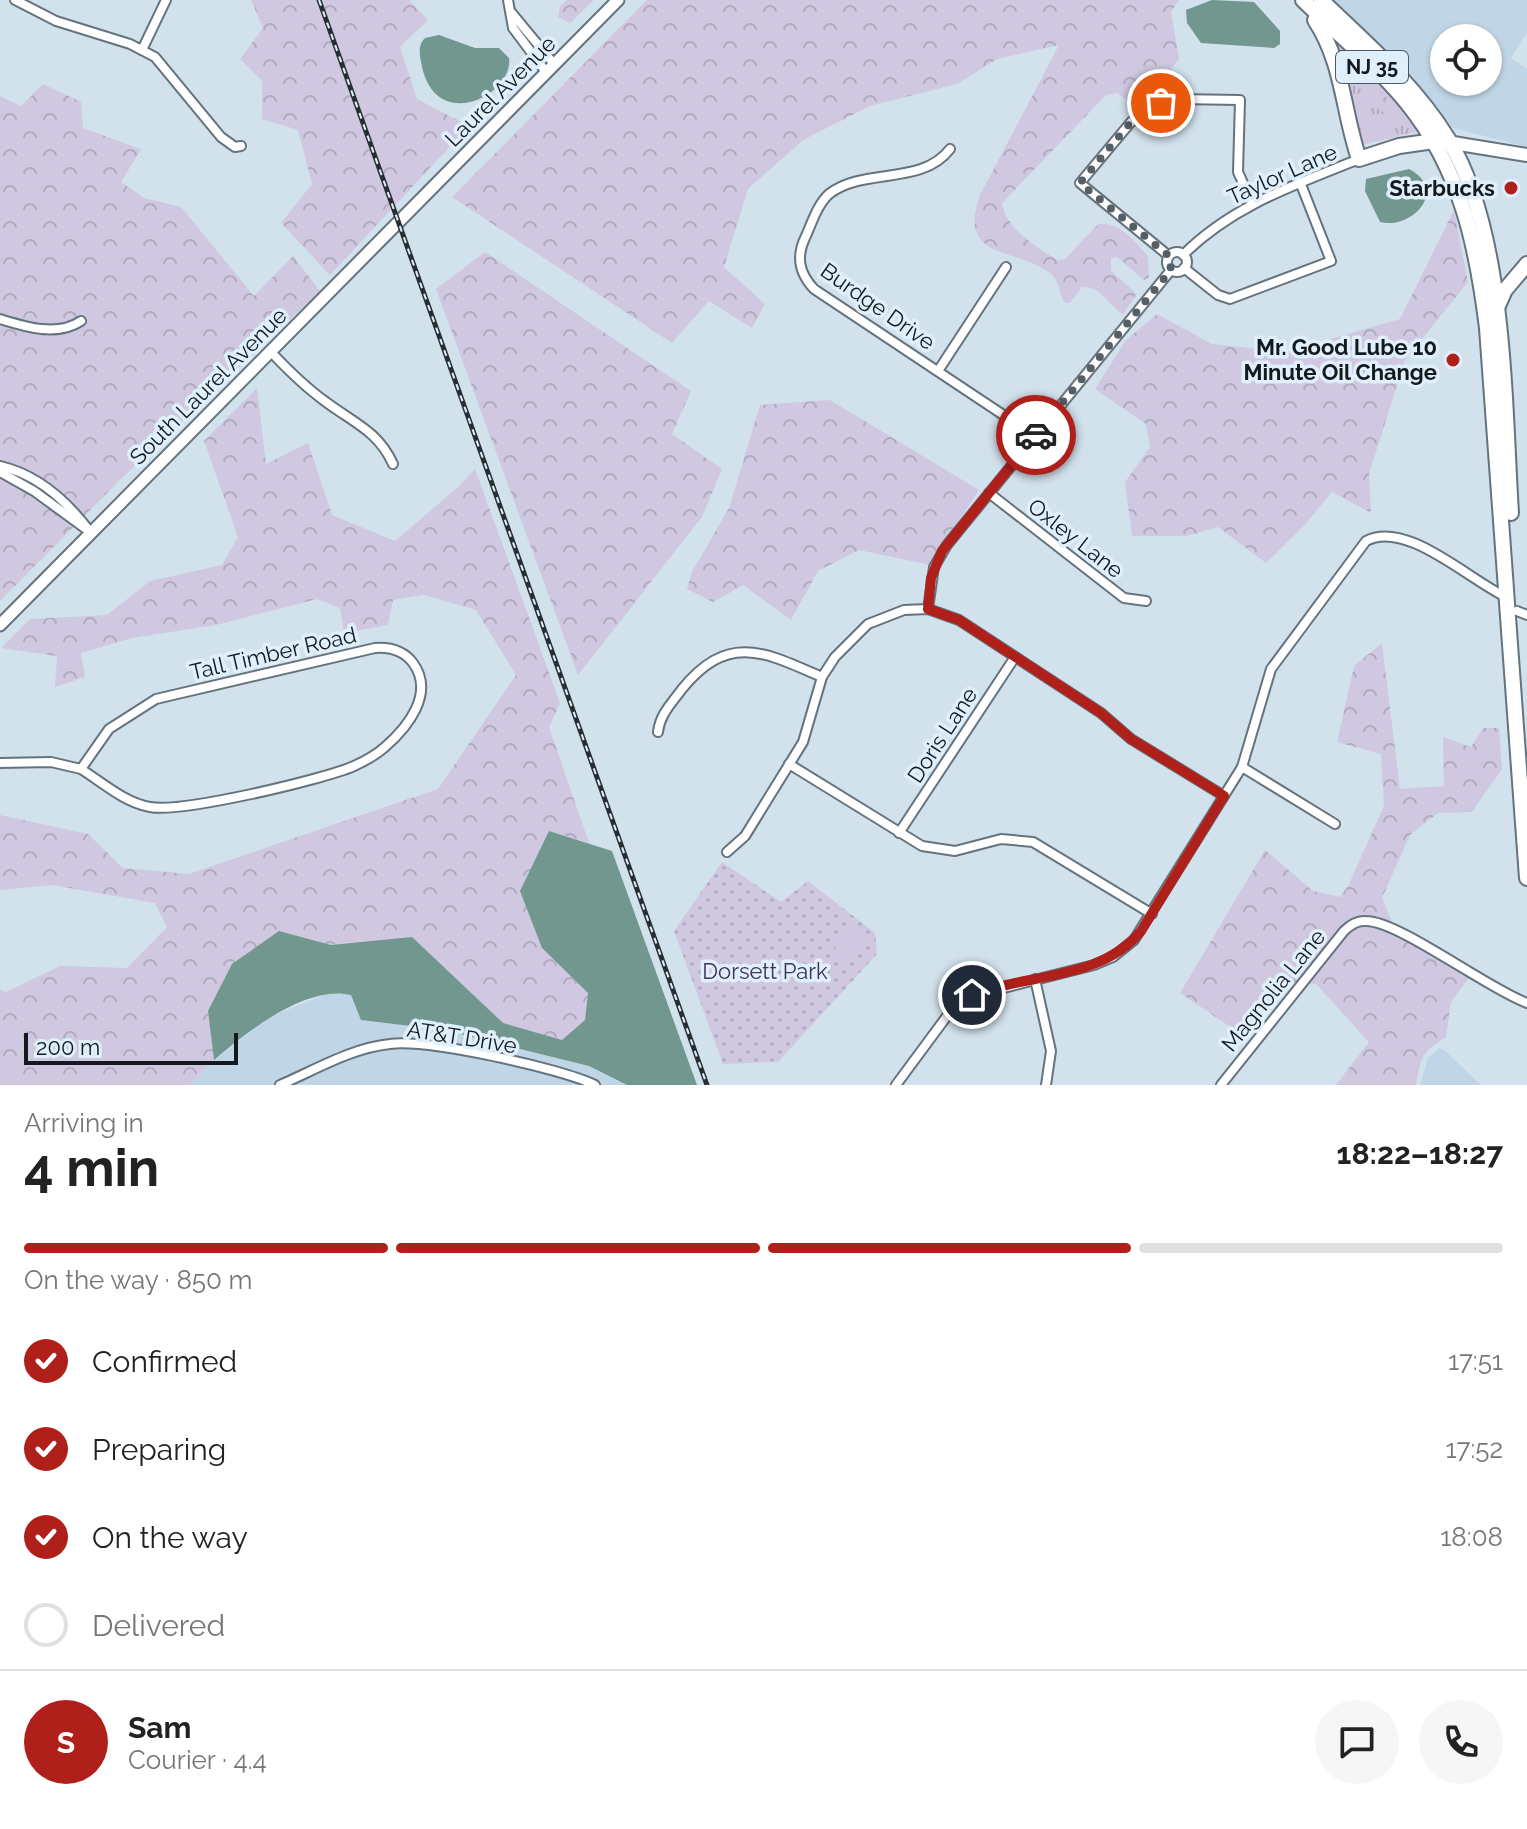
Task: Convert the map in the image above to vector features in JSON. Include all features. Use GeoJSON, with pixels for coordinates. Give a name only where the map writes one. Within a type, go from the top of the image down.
{"type":"FeatureCollection","features":[{"type":"Feature","properties":{"kind":"highway","name":"NJ 35"},"geometry":{"type":"LineString","coordinates":[[1302,0],[1396,91],[1434,141],[1467,215],[1481,280],[1508,598],[1527,878]]}},
{"type":"Feature","properties":{"kind":"highway"},"geometry":{"type":"LineString","coordinates":[[1302,0],[1334,55],[1345,115],[1359,159],[1399,146],[1434,141]]}},
{"type":"Feature","properties":{"kind":"highway","name":"NJ 35"},"geometry":{"type":"LineString","coordinates":[[1321,0],[1415,94],[1450,142],[1480,218],[1489,256],[1522,613],[1527,750]]}},
{"type":"Feature","properties":{"kind":"highway"},"geometry":{"type":"LineString","coordinates":[[1495,314],[1505,290],[1527,264]]}},
{"type":"Feature","properties":{"kind":"main road","name":"Laurel Avenue"},"geometry":{"type":"LineString","coordinates":[[444,175],[618,0]]}},
{"type":"Feature","properties":{"kind":"main road"},"geometry":{"type":"LineString","coordinates":[[1434,141],[1527,155]]}},
{"type":"Feature","properties":{"kind":"main road","name":"South Laurel Avenue"},"geometry":{"type":"LineString","coordinates":[[0,625],[444,175]]}},
{"type":"Feature","properties":{"kind":"street"},"geometry":{"type":"LineString","coordinates":[[15,0],[56,21],[142,50],[167,68],[236,146]]}},
{"type":"Feature","properties":{"kind":"street"},"geometry":{"type":"LineString","coordinates":[[142,50],[166,0]]}},
{"type":"Feature","properties":{"kind":"street"},"geometry":{"type":"LineString","coordinates":[[508,0],[510,11],[550,68]]}},
{"type":"Feature","properties":{"kind":"street"},"geometry":{"type":"LineString","coordinates":[[1171,270],[1169,256],[1080,183],[1122,132],[1144,111],[1176,99],[1240,100],[1238,172],[1252,203]]}},
{"type":"Feature","properties":{"kind":"street","name":"Burdge Drive"},"geometry":{"type":"LineString","coordinates":[[950,149],[925,168],[843,187],[828,195],[818,209],[799,257],[804,277],[814,289],[1035,436]]}},
{"type":"Feature","properties":{"kind":"street","name":"Taylor Lane"},"geometry":{"type":"LineString","coordinates":[[1183,255],[1213,227],[1252,203],[1359,159]]}},
{"type":"Feature","properties":{"kind":"street"},"geometry":{"type":"LineString","coordinates":[[928,609],[931,578],[938,558],[1171,270],[1184,268],[1218,295],[1230,299],[1331,261],[1300,182]]}},
{"type":"Feature","properties":{"kind":"street"},"geometry":{"type":"LineString","coordinates":[[1169,256],[1178,252],[1183,255],[1187,260],[1184,268]]}},
{"type":"Feature","properties":{"kind":"street"},"geometry":{"type":"LineString","coordinates":[[938,371],[1006,267]]}},
{"type":"Feature","properties":{"kind":"street"},"geometry":{"type":"LineString","coordinates":[[0,319],[55,330],[69,329],[81,321]]}},
{"type":"Feature","properties":{"kind":"street"},"geometry":{"type":"LineString","coordinates":[[271,352],[299,382],[369,429],[384,445],[393,464]]}},
{"type":"Feature","properties":{"kind":"street"},"geometry":{"type":"LineString","coordinates":[[0,469],[91,533]]}},
{"type":"Feature","properties":{"kind":"street","name":"Oxley Lane"},"geometry":{"type":"LineString","coordinates":[[989,493],[1124,598],[1146,601]]}},
{"type":"Feature","properties":{"kind":"street"},"geometry":{"type":"LineString","coordinates":[[896,1085],[960,1002],[984,990],[1113,957],[1134,940],[1242,767],[1271,669],[1366,541],[1384,534],[1402,537],[1459,567],[1481,586],[1508,598]]}},
{"type":"Feature","properties":{"kind":"street"},"geometry":{"type":"LineString","coordinates":[[727,852],[745,836],[810,727],[822,677],[850,640],[868,624],[894,612],[928,609],[959,620],[1101,713],[1131,739],[1224,796]]}},
{"type":"Feature","properties":{"kind":"street","name":"Tall Timber Road"},"geometry":{"type":"LineString","coordinates":[[0,763],[51,762],[81,769],[136,803],[170,808],[337,772],[366,760],[395,738],[416,709],[422,692],[421,678],[405,655],[380,648],[171,694],[118,721],[101,737],[81,769]]}},
{"type":"Feature","properties":{"kind":"street"},"geometry":{"type":"LineString","coordinates":[[658,732],[664,712],[691,678],[709,662],[725,654],[763,653],[822,677]]}},
{"type":"Feature","properties":{"kind":"street","name":"Doris Lane"},"geometry":{"type":"LineString","coordinates":[[899,833],[1015,657]]}},
{"type":"Feature","properties":{"kind":"street"},"geometry":{"type":"LineString","coordinates":[[789,764],[922,846],[946,851],[1001,839],[1033,842],[1152,914]]}},
{"type":"Feature","properties":{"kind":"street"},"geometry":{"type":"LineString","coordinates":[[1242,767],[1335,824]]}},
{"type":"Feature","properties":{"kind":"street","name":"Magnolia Lane"},"geometry":{"type":"LineString","coordinates":[[1221,1085],[1344,931],[1362,920],[1407,937],[1527,1003]]}},
{"type":"Feature","properties":{"kind":"street"},"geometry":{"type":"LineString","coordinates":[[1035,979],[1051,1051],[1046,1085]]}},
{"type":"Feature","properties":{"kind":"street","name":"AT&T Drive"},"geometry":{"type":"LineString","coordinates":[[280,1085],[354,1053],[406,1044],[567,1074],[595,1085]]}},
{"type":"Feature","properties":{"kind":"shaded area"},"geometry":{"type":"Polygon","coordinates":[[[1212,0],[1254,2],[1280,31],[1280,44],[1274,48],[1201,43],[1187,23],[1186,10],[1212,0]]]}},
{"type":"Feature","properties":{"kind":"shaded area"},"geometry":{"type":"Polygon","coordinates":[[[1330,0],[1527,0],[1527,33],[1511,58],[1527,69],[1527,147],[1449,127],[1401,68],[1330,0]]]}},
{"type":"Feature","properties":{"kind":"shaded area"},"geometry":{"type":"Polygon","coordinates":[[[439,35],[475,48],[499,48],[509,58],[500,84],[473,101],[457,103],[443,99],[430,87],[420,55],[425,38],[439,35]]]}},
{"type":"Feature","properties":{"kind":"shaded area"},"geometry":{"type":"Polygon","coordinates":[[[1409,169],[1421,178],[1426,187],[1422,206],[1404,220],[1380,222],[1365,191],[1366,179],[1409,169]]]}},
{"type":"Feature","properties":{"kind":"shaded area"},"geometry":{"type":"Polygon","coordinates":[[[549,831],[612,851],[697,1085],[627,1085],[589,1066],[444,1030],[361,1020],[351,995],[334,993],[297,1003],[278,1013],[214,1060],[208,1011],[232,964],[279,931],[331,945],[412,937],[503,1023],[562,1040],[585,1020],[588,993],[542,948],[520,891],[549,831]]]}},
{"type":"Feature","properties":{"kind":"shaded area"},"geometry":{"type":"Polygon","coordinates":[[[334,991],[351,995],[362,1020],[444,1030],[589,1066],[627,1085],[190,1085],[214,1060],[269,1017],[334,991]]]}},
{"type":"Feature","properties":{"kind":"shaded area"},"geometry":{"type":"Polygon","coordinates":[[[1439,1048],[1481,1085],[1420,1085],[1428,1058],[1439,1048]]]}},
{"type":"Feature","properties":{"kind":"green space"},"geometry":{"type":"Polygon","coordinates":[[[251,0],[409,0],[428,20],[400,47],[417,99],[469,126],[330,275],[281,223],[312,184],[298,130],[262,119],[262,81],[240,59],[263,28],[251,0]]]}},
{"type":"Feature","properties":{"kind":"green space"},"geometry":{"type":"Polygon","coordinates":[[[567,0],[594,0],[570,23],[558,17],[560,6],[567,0]]]}},
{"type":"Feature","properties":{"kind":"green space"},"geometry":{"type":"Polygon","coordinates":[[[647,0],[1179,0],[1171,12],[1179,59],[1169,72],[1166,88],[1137,107],[1117,93],[1106,95],[1002,203],[1016,229],[1057,260],[1065,259],[1098,224],[1120,229],[1148,256],[1149,278],[1144,280],[1117,257],[1111,258],[1111,271],[1137,294],[1123,314],[1100,293],[1089,288],[1082,287],[1070,303],[1065,303],[1051,274],[992,248],[982,241],[976,231],[975,216],[980,195],[1059,45],[997,59],[957,84],[870,106],[803,140],[748,189],[724,267],[765,304],[752,328],[709,301],[672,343],[452,197],[647,0]]]}},
{"type":"Feature","properties":{"kind":"green space"},"geometry":{"type":"Polygon","coordinates":[[[1337,42],[1393,96],[1418,127],[1417,132],[1362,145],[1337,42]]]}},
{"type":"Feature","properties":{"kind":"green space"},"geometry":{"type":"Polygon","coordinates":[[[1361,72],[1374,82],[1402,117],[1399,121],[1366,102],[1358,78],[1361,72]]]}},
{"type":"Feature","properties":{"kind":"green space"},"geometry":{"type":"Polygon","coordinates":[[[43,84],[81,102],[83,128],[141,149],[121,182],[144,198],[181,207],[254,296],[293,256],[320,291],[121,479],[0,601],[0,96],[21,106],[43,84]]]}},
{"type":"Feature","properties":{"kind":"green space"},"geometry":{"type":"Polygon","coordinates":[[[1454,210],[1468,282],[1405,360],[1369,474],[1371,513],[1332,492],[1303,527],[1266,563],[1218,527],[1187,536],[1132,536],[1125,482],[1150,447],[1146,424],[1095,389],[1126,340],[1157,314],[1212,344],[1286,352],[1400,319],[1454,210]]]}},
{"type":"Feature","properties":{"kind":"green space"},"geometry":{"type":"Polygon","coordinates":[[[485,252],[691,391],[672,434],[722,469],[702,517],[578,675],[436,289],[485,252]]]}},
{"type":"Feature","properties":{"kind":"green space"},"geometry":{"type":"Polygon","coordinates":[[[257,388],[266,464],[308,443],[332,515],[395,541],[475,469],[560,703],[549,727],[589,843],[549,831],[542,948],[588,993],[585,1020],[562,1040],[503,1024],[412,938],[331,945],[279,931],[208,1011],[214,1060],[190,1085],[0,1085],[0,989],[6,992],[60,966],[127,968],[167,927],[155,903],[52,885],[0,890],[0,815],[88,834],[123,868],[189,874],[438,789],[516,675],[476,610],[424,595],[393,600],[388,625],[344,633],[340,608],[317,599],[216,625],[132,638],[81,653],[85,677],[55,687],[57,656],[1,648],[30,619],[107,615],[150,581],[222,565],[238,537],[204,441],[257,388]]]}},
{"type":"Feature","properties":{"kind":"green space"},"geometry":{"type":"Polygon","coordinates":[[[830,400],[979,490],[930,565],[859,550],[818,571],[791,620],[743,585],[713,602],[687,589],[692,572],[729,508],[760,405],[830,400]]]}},
{"type":"Feature","properties":{"kind":"green space"},"geometry":{"type":"Polygon","coordinates":[[[1382,643],[1400,789],[1444,786],[1443,737],[1471,747],[1483,728],[1499,728],[1502,769],[1472,812],[1438,813],[1410,835],[1382,898],[1395,929],[1471,975],[1451,1002],[1446,1038],[1432,1046],[1424,1056],[1416,1085],[1336,1085],[1369,1042],[1316,984],[1286,982],[1247,1038],[1180,993],[1265,850],[1313,891],[1340,897],[1348,886],[1384,806],[1381,754],[1337,742],[1354,666],[1382,643]]]}},
{"type":"Feature","properties":{"kind":"green space","name":"Dorsett Park"},"geometry":{"type":"Polygon","coordinates":[[[722,862],[781,902],[808,881],[875,933],[877,954],[778,1062],[723,1064],[674,931],[722,862]]]}},
{"type":"Feature","properties":{"kind":"green space"},"geometry":{"type":"Polygon","coordinates":[[[849,925],[866,936],[850,963],[833,952],[849,925]]]}},
{"type":"Feature","properties":{"kind":"railway"},"geometry":{"type":"LineString","coordinates":[[319,0],[707,1085]]}},
{"type":"Feature","properties":{"kind":"way so far"},"geometry":{"type":"LineString","coordinates":[[1036,435],[1171,270],[1167,262],[1169,256],[1080,183],[1131,122],[1161,103]]}},
{"type":"Feature","properties":{"kind":"place","name":"Starbucks"},"geometry":{"type":"Point","coordinates":[1511,188]}},
{"type":"Feature","properties":{"kind":"place","name":"Mr. Good Lube 10 Minute Oil Change"},"geometry":{"type":"Point","coordinates":[1453,360]}},
{"type":"Feature","properties":{"kind":"route"},"geometry":{"type":"LineString","coordinates":[[972,995],[1094,965],[1124,949],[1141,931],[1224,796],[1131,739],[1101,713],[959,620],[928,609],[931,578],[942,551],[1036,435]]}}]}
